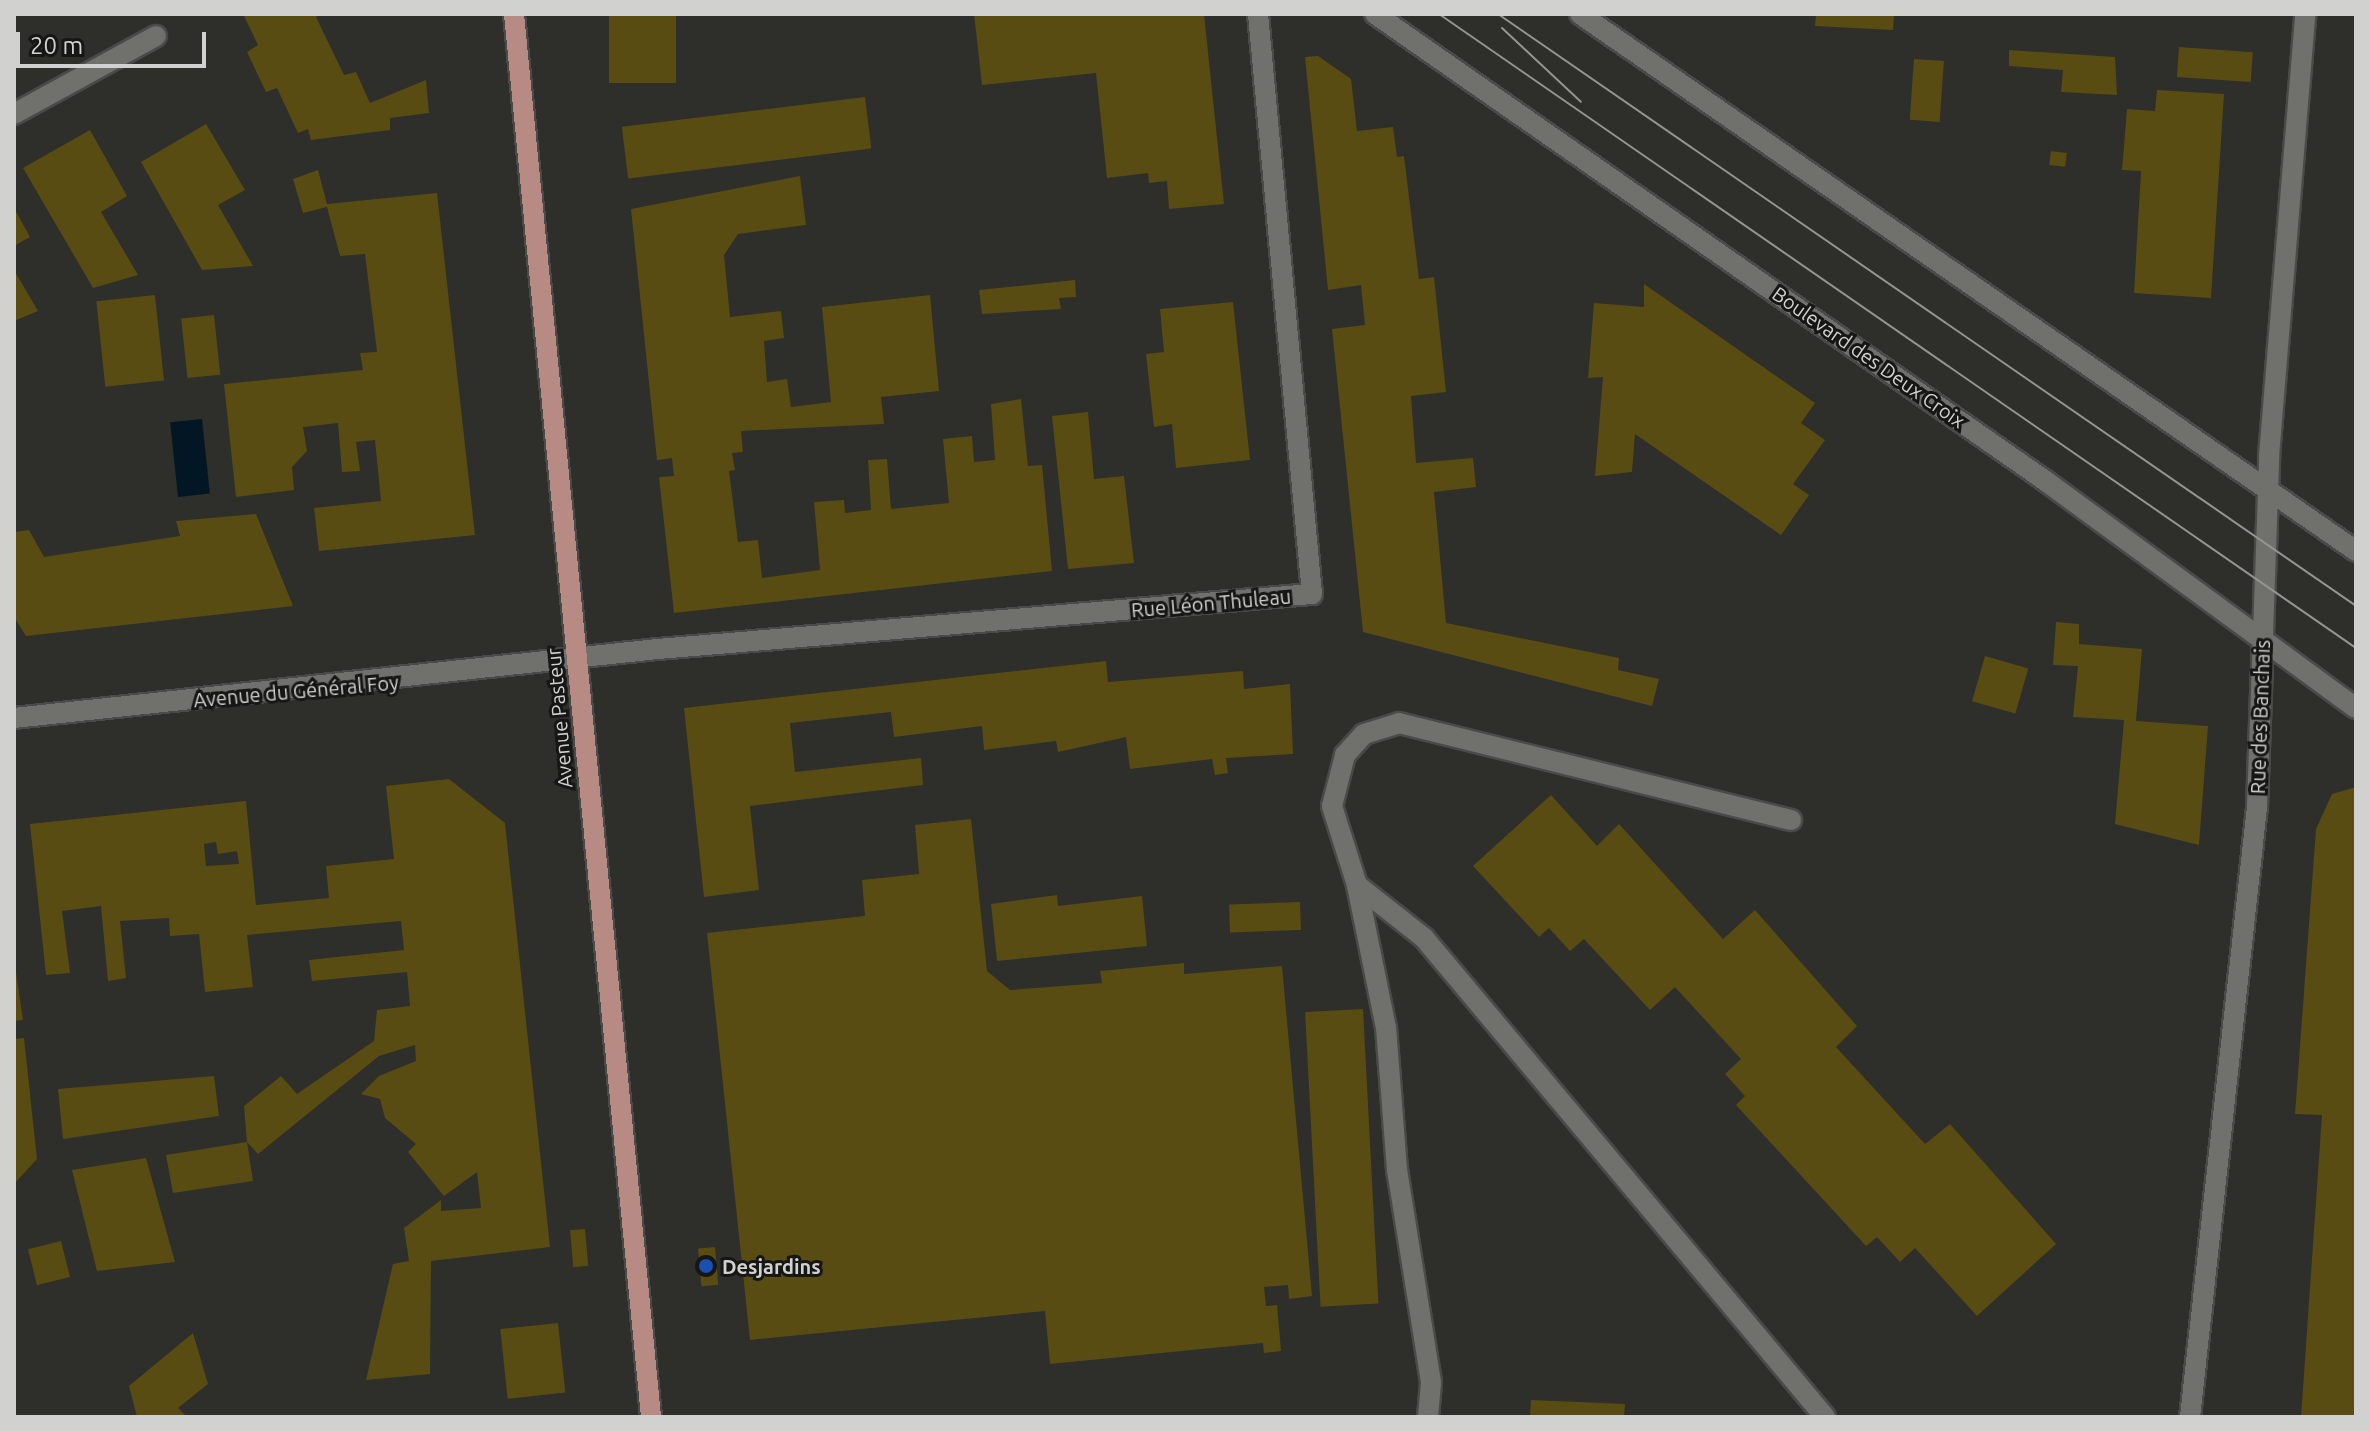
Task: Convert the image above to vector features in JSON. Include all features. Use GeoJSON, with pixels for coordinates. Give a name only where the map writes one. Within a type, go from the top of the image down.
{"type":"FeatureCollection","features":[{"type":"Feature","properties":{"kind":"main road","name":"Avenue Pasteur"},"geometry":{"type":"LineString","coordinates":[[514,14],[651,1417]]}},
{"type":"Feature","properties":{"kind":"street","name":"Rue Léon Thuleau"},"geometry":{"type":"LineString","coordinates":[[578,662],[658,649],[1312,594],[1258,14]]}},
{"type":"Feature","properties":{"kind":"street","name":"Boulevard des Deux Croix"},"geometry":{"type":"LineString","coordinates":[[1375,14],[2036,473],[2262,644],[2356,708]]}},
{"type":"Feature","properties":{"kind":"street"},"geometry":{"type":"LineString","coordinates":[[1580,14],[2356,551]]}},
{"type":"Feature","properties":{"kind":"street","name":"Rue des Banchais"},"geometry":{"type":"LineString","coordinates":[[2190,1417],[2257,807],[2268,489],[2305,14]]}},
{"type":"Feature","properties":{"kind":"street"},"geometry":{"type":"LineString","coordinates":[[14,114],[156,36]]}},
{"type":"Feature","properties":{"kind":"street","name":"Avenue du Général Foy"},"geometry":{"type":"LineString","coordinates":[[14,718],[578,662]]}},
{"type":"Feature","properties":{"kind":"street"},"geometry":{"type":"LineString","coordinates":[[1428,1417],[1431,1382],[1397,1170],[1386,1028],[1357,885],[1332,806],[1345,755],[1364,734],[1399,723],[1791,820]]}},
{"type":"Feature","properties":{"kind":"street"},"geometry":{"type":"LineString","coordinates":[[1357,885],[1424,938],[1825,1417]]}},
{"type":"Feature","properties":{"kind":"water"},"geometry":{"type":"Polygon","coordinates":[[[202,419],[210,494],[178,497],[170,422],[202,419]]]}},
{"type":"Feature","properties":{"kind":"building"},"geometry":{"type":"Polygon","coordinates":[[[243,14],[321,14],[316,17],[344,75],[356,72],[370,103],[426,80],[429,113],[390,118],[390,130],[311,140],[308,129],[298,133],[277,88],[266,92],[247,52],[258,45],[243,14]]]}},
{"type":"Feature","properties":{"kind":"building"},"geometry":{"type":"Polygon","coordinates":[[[609,14],[676,14],[676,83],[609,83],[609,14]]]}},
{"type":"Feature","properties":{"kind":"building"},"geometry":{"type":"Polygon","coordinates":[[[974,14],[1204,14],[1224,204],[1169,209],[1167,181],[1149,183],[1148,173],[1107,178],[1096,73],[982,85],[974,14]]]}},
{"type":"Feature","properties":{"kind":"building"},"geometry":{"type":"Polygon","coordinates":[[[1816,14],[1894,14],[1893,30],[1815,26],[1816,14]]]}},
{"type":"Feature","properties":{"kind":"building"},"geometry":{"type":"Polygon","coordinates":[[[2179,47],[2253,52],[2251,82],[2177,77],[2179,47]]]}},
{"type":"Feature","properties":{"kind":"building"},"geometry":{"type":"Polygon","coordinates":[[[2009,50],[2115,57],[2117,95],[2061,92],[2063,70],[2009,66],[2009,50]]]}},
{"type":"Feature","properties":{"kind":"building"},"geometry":{"type":"Polygon","coordinates":[[[1318,56],[1351,79],[1357,131],[1393,127],[1397,157],[1404,156],[1419,279],[1434,277],[1446,392],[1411,396],[1416,463],[1473,458],[1476,487],[1434,492],[1446,623],[1619,658],[1618,670],[1659,679],[1652,706],[1363,632],[1332,329],[1365,325],[1361,285],[1328,290],[1305,57],[1318,56]]]}},
{"type":"Feature","properties":{"kind":"building"},"geometry":{"type":"Polygon","coordinates":[[[1914,59],[1944,61],[1940,122],[1910,120],[1914,59]]]}},
{"type":"Feature","properties":{"kind":"building"},"geometry":{"type":"Polygon","coordinates":[[[2157,90],[2224,94],[2211,298],[2134,293],[2141,171],[2122,170],[2127,109],[2155,111],[2157,90]]]}},
{"type":"Feature","properties":{"kind":"building"},"geometry":{"type":"Polygon","coordinates":[[[865,97],[871,149],[628,178],[622,127],[865,97]]]}},
{"type":"Feature","properties":{"kind":"building"},"geometry":{"type":"Polygon","coordinates":[[[206,124],[245,190],[218,205],[253,266],[202,270],[141,162],[206,124]]]}},
{"type":"Feature","properties":{"kind":"building"},"geometry":{"type":"Polygon","coordinates":[[[90,130],[127,196],[101,212],[138,275],[93,288],[23,168],[90,130]]]}},
{"type":"Feature","properties":{"kind":"building"},"geometry":{"type":"Polygon","coordinates":[[[2051,151],[2067,153],[2065,167],[2049,165],[2051,151]]]}},
{"type":"Feature","properties":{"kind":"building"},"geometry":{"type":"Polygon","coordinates":[[[318,170],[327,204],[437,193],[475,535],[319,551],[314,508],[381,501],[375,440],[356,442],[360,471],[342,472],[338,423],[303,427],[307,451],[292,467],[294,490],[236,497],[224,384],[363,370],[360,353],[377,352],[365,254],[340,256],[327,207],[303,213],[293,179],[318,170]]]}},
{"type":"Feature","properties":{"kind":"building"},"geometry":{"type":"Polygon","coordinates":[[[800,176],[806,225],[738,234],[724,255],[730,317],[781,311],[784,338],[764,341],[767,382],[787,379],[791,407],[831,402],[822,307],[930,295],[939,391],[881,397],[884,424],[741,431],[743,452],[732,453],[735,470],[729,471],[738,542],[758,540],[762,578],[820,570],[814,502],[844,500],[845,513],[871,510],[868,460],[887,459],[891,509],[949,503],[943,439],[972,436],[974,462],[995,460],[991,404],[1021,399],[1028,466],[1042,465],[1052,571],[674,613],[659,477],[674,476],[672,458],[657,460],[631,209],[800,176]]]}},
{"type":"Feature","properties":{"kind":"building"},"geometry":{"type":"Polygon","coordinates":[[[14,208],[30,237],[14,246],[14,208]]]}},
{"type":"Feature","properties":{"kind":"building"},"geometry":{"type":"Polygon","coordinates":[[[14,270],[38,311],[14,321],[14,270]]]}},
{"type":"Feature","properties":{"kind":"building"},"geometry":{"type":"Polygon","coordinates":[[[1075,280],[1076,297],[1059,298],[1061,309],[982,314],[979,290],[1075,280]]]}},
{"type":"Feature","properties":{"kind":"building"},"geometry":{"type":"Polygon","coordinates":[[[1644,284],[1815,403],[1801,423],[1825,440],[1793,484],[1809,495],[1781,535],[1635,434],[1632,472],[1595,476],[1603,377],[1588,378],[1594,303],[1644,307],[1644,284]]]}},
{"type":"Feature","properties":{"kind":"building"},"geometry":{"type":"Polygon","coordinates":[[[155,295],[164,381],[105,387],[96,301],[155,295]]]}},
{"type":"Feature","properties":{"kind":"building"},"geometry":{"type":"Polygon","coordinates":[[[1233,302],[1250,460],[1176,468],[1172,424],[1154,427],[1146,354],[1164,352],[1160,309],[1233,302]]]}},
{"type":"Feature","properties":{"kind":"building"},"geometry":{"type":"Polygon","coordinates":[[[214,315],[220,375],[187,378],[181,318],[214,315]]]}},
{"type":"Feature","properties":{"kind":"building"},"geometry":{"type":"Polygon","coordinates":[[[1088,412],[1094,479],[1124,476],[1134,563],[1068,569],[1052,416],[1088,412]]]}},
{"type":"Feature","properties":{"kind":"building"},"geometry":{"type":"Polygon","coordinates":[[[256,514],[293,606],[26,636],[14,617],[14,532],[29,530],[44,557],[180,536],[176,521],[256,514]]]}},
{"type":"Feature","properties":{"kind":"building"},"geometry":{"type":"Polygon","coordinates":[[[2056,622],[2079,624],[2079,644],[2142,649],[2136,721],[2208,726],[2199,845],[2115,824],[2124,720],[2073,717],[2078,666],[2053,665],[2056,622]]]}},
{"type":"Feature","properties":{"kind":"building"},"geometry":{"type":"Polygon","coordinates":[[[1985,656],[2028,668],[2015,714],[1972,701],[1985,656]]]}},
{"type":"Feature","properties":{"kind":"building"},"geometry":{"type":"Polygon","coordinates":[[[1106,661],[1108,682],[1243,671],[1244,689],[1290,684],[1293,754],[1226,758],[1228,773],[1215,775],[1212,759],[1130,769],[1126,737],[1058,752],[1056,741],[984,750],[982,726],[894,737],[891,712],[790,723],[795,772],[921,758],[923,785],[750,806],[759,890],[704,897],[684,708],[1106,661]]]}},
{"type":"Feature","properties":{"kind":"building"},"geometry":{"type":"Polygon","coordinates":[[[449,779],[505,823],[550,1247],[431,1261],[430,1374],[366,1380],[393,1264],[409,1261],[404,1228],[441,1200],[441,1211],[481,1208],[477,1172],[444,1196],[408,1152],[416,1144],[385,1118],[380,1099],[361,1094],[379,1076],[416,1061],[415,1045],[379,1056],[258,1154],[247,1142],[244,1106],[281,1076],[297,1094],[374,1041],[377,1010],[410,1006],[407,972],[312,981],[309,960],[404,950],[401,921],[247,935],[253,987],[205,992],[199,934],[170,936],[169,918],[120,921],[126,978],[108,981],[101,906],[62,911],[70,973],[46,975],[30,824],[246,801],[256,905],[329,898],[326,866],[394,859],[386,786],[449,779]],[[216,842],[204,844],[206,866],[239,864],[237,851],[218,854],[216,842]]]}},
{"type":"Feature","properties":{"kind":"building"},"geometry":{"type":"Polygon","coordinates":[[[2356,787],[2356,1417],[2301,1417],[2322,1115],[2295,1114],[2316,829],[2332,794],[2356,787]]]}},
{"type":"Feature","properties":{"kind":"building"},"geometry":{"type":"Polygon","coordinates":[[[1551,795],[1597,846],[1619,824],[1723,939],[1755,910],[1857,1026],[1836,1047],[1925,1144],[1950,1124],[2056,1244],[1977,1316],[1915,1248],[1900,1262],[1877,1237],[1866,1246],[1736,1105],[1745,1096],[1725,1074],[1741,1059],[1675,987],[1650,1010],[1584,939],[1570,951],[1549,928],[1539,937],[1473,866],[1551,795]]]}},
{"type":"Feature","properties":{"kind":"building"},"geometry":{"type":"Polygon","coordinates":[[[971,819],[987,971],[1010,990],[1102,983],[1100,971],[1184,963],[1184,974],[1282,966],[1312,1296],[1289,1299],[1288,1285],[1264,1287],[1266,1306],[1277,1305],[1281,1351],[1264,1353],[1263,1343],[1050,1364],[1045,1311],[750,1340],[707,933],[865,916],[862,880],[919,874],[915,825],[971,819]]]}},
{"type":"Feature","properties":{"kind":"building"},"geometry":{"type":"Polygon","coordinates":[[[1057,895],[1058,906],[1142,896],[1147,946],[997,961],[991,904],[1057,895]]]}},
{"type":"Feature","properties":{"kind":"building"},"geometry":{"type":"Polygon","coordinates":[[[1300,902],[1301,930],[1230,932],[1229,904],[1300,902]]]}},
{"type":"Feature","properties":{"kind":"building"},"geometry":{"type":"Polygon","coordinates":[[[14,959],[23,1020],[14,1021],[14,959]]]}},
{"type":"Feature","properties":{"kind":"building"},"geometry":{"type":"Polygon","coordinates":[[[1363,1009],[1378,1304],[1321,1307],[1305,1012],[1363,1009]]]}},
{"type":"Feature","properties":{"kind":"building"},"geometry":{"type":"Polygon","coordinates":[[[24,1038],[37,1159],[14,1184],[14,1039],[24,1038]]]}},
{"type":"Feature","properties":{"kind":"building"},"geometry":{"type":"Polygon","coordinates":[[[214,1076],[219,1116],[63,1139],[58,1089],[214,1076]]]}},
{"type":"Feature","properties":{"kind":"building"},"geometry":{"type":"Polygon","coordinates":[[[247,1142],[253,1181],[173,1193],[166,1155],[247,1142]]]}},
{"type":"Feature","properties":{"kind":"building"},"geometry":{"type":"Polygon","coordinates":[[[146,1158],[175,1262],[97,1271],[72,1170],[146,1158]]]}},
{"type":"Feature","properties":{"kind":"building"},"geometry":{"type":"Polygon","coordinates":[[[585,1229],[588,1266],[573,1267],[570,1230],[585,1229]]]}},
{"type":"Feature","properties":{"kind":"building"},"geometry":{"type":"Polygon","coordinates":[[[61,1241],[70,1277],[37,1285],[28,1249],[61,1241]]]}},
{"type":"Feature","properties":{"kind":"building"},"geometry":{"type":"Polygon","coordinates":[[[715,1247],[718,1285],[701,1286],[698,1248],[715,1247]]]}},
{"type":"Feature","properties":{"kind":"building"},"geometry":{"type":"Polygon","coordinates":[[[558,1323],[565,1393],[508,1399],[500,1329],[558,1323]]]}},
{"type":"Feature","properties":{"kind":"building"},"geometry":{"type":"Polygon","coordinates":[[[193,1333],[208,1384],[178,1408],[187,1417],[137,1417],[129,1386],[193,1333]]]}},
{"type":"Feature","properties":{"kind":"building"},"geometry":{"type":"Polygon","coordinates":[[[1531,1400],[1625,1404],[1624,1417],[1530,1417],[1531,1400]]]}},
{"type":"Feature","properties":{"kind":"tram line"},"geometry":{"type":"LineString","coordinates":[[1439,14],[2356,648]]}},
{"type":"Feature","properties":{"kind":"tram line"},"geometry":{"type":"LineString","coordinates":[[1498,14],[2356,606]]}},
{"type":"Feature","properties":{"kind":"tram line"},"geometry":{"type":"LineString","coordinates":[[1502,28],[1581,102]]}},
{"type":"Feature","properties":{"kind":"place","name":"Desjardins"},"geometry":{"type":"Point","coordinates":[706,1266]}}]}
